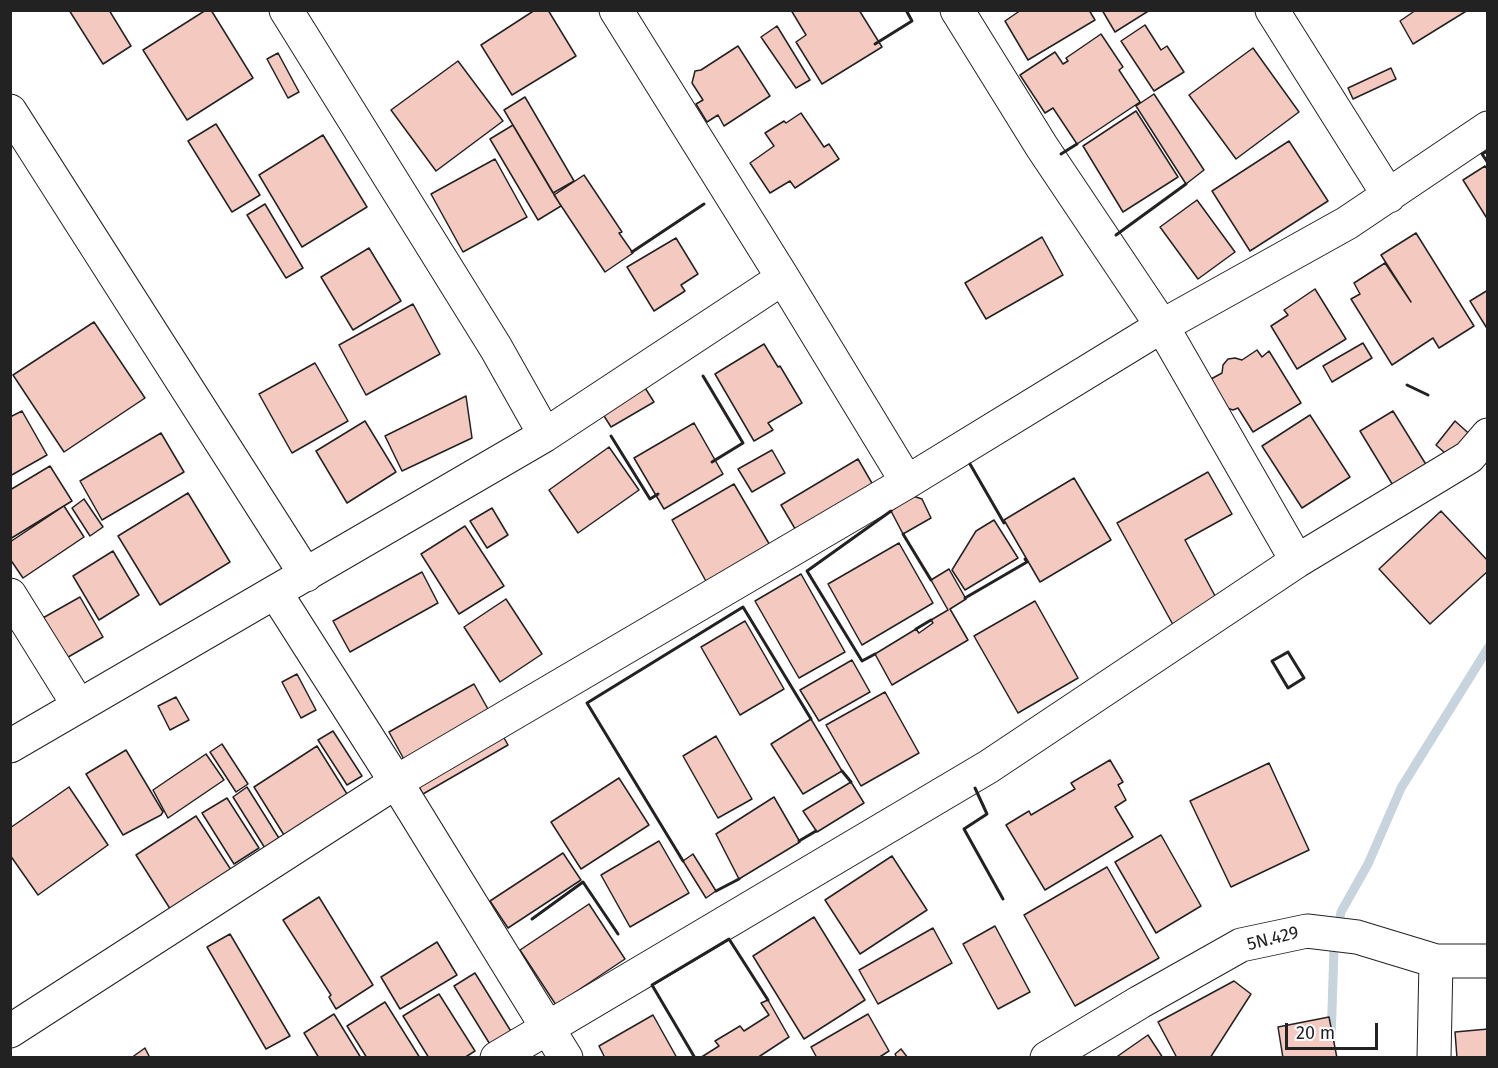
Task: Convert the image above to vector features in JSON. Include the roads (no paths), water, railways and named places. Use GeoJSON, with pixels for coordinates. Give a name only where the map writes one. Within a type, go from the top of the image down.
{"type":"FeatureCollection","features":[{"type":"Feature","properties":{"kind":"street"},"geometry":{"type":"LineString","coordinates":[[286,10],[496,348],[545,435]]}},
{"type":"Feature","properties":{"kind":"street"},"geometry":{"type":"LineString","coordinates":[[616,10],[783,278],[907,483]]}},
{"type":"Feature","properties":{"kind":"street"},"geometry":{"type":"LineString","coordinates":[[957,10],[1042,147],[1162,326],[1297,561]]}},
{"type":"Feature","properties":{"kind":"street"},"geometry":{"type":"LineString","coordinates":[[1272,10],[1389,196]]}},
{"type":"Feature","properties":{"kind":"street"},"geometry":{"type":"LineString","coordinates":[[10,111],[306,575]]}},
{"type":"Feature","properties":{"kind":"street"},"geometry":{"type":"LineString","coordinates":[[10,1030],[396,782],[907,483],[1162,326],[1347,223],[1488,128]]}},
{"type":"Feature","properties":{"kind":"street"},"geometry":{"type":"LineString","coordinates":[[10,746],[545,435],[783,278]]}},
{"type":"Feature","properties":{"kind":"street"},"geometry":{"type":"LineString","coordinates":[[497,1058],[988,768],[1297,561],[1469,457],[1488,435]]}},
{"type":"Feature","properties":{"kind":"street"},"geometry":{"type":"LineString","coordinates":[[275,592],[396,782],[566,1058]]}},
{"type":"Feature","properties":{"kind":"street"},"geometry":{"type":"LineString","coordinates":[[10,595],[79,706]]}},
{"type":"Feature","properties":{"kind":"street","name":"5N.429"},"geometry":{"type":"LineString","coordinates":[[1047,1058],[1241,945],[1307,930],[1357,937],[1436,961],[1488,961]]}},
{"type":"Feature","properties":{"kind":"street"},"geometry":{"type":"LineString","coordinates":[[1434,1058],[1436,961]]}},
{"type":"Feature","properties":{"kind":"waterway"},"geometry":{"type":"LineString","coordinates":[[1331,1041],[1334,948],[1341,912],[1368,864],[1401,788],[1488,648]]}}]}
